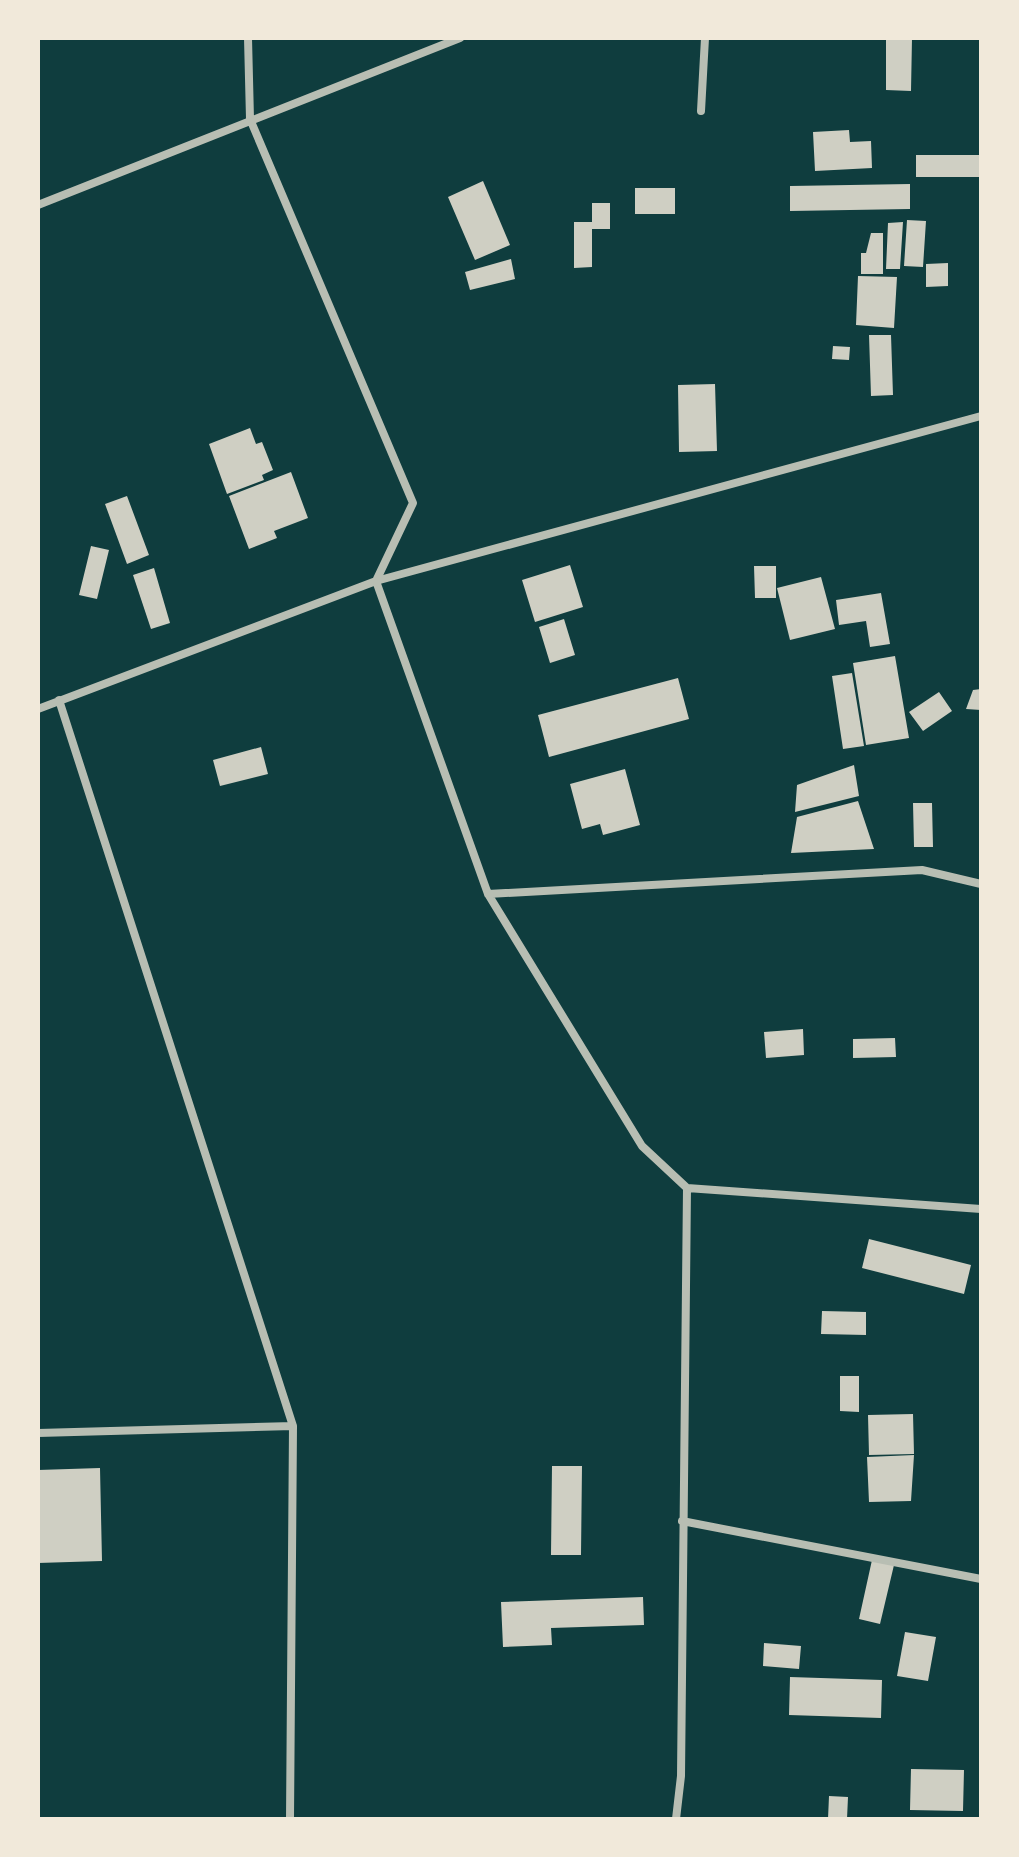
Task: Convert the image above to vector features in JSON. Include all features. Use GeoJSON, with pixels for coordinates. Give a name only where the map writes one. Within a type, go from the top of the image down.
{"type":"FeatureCollection","features":[{"type":"Feature","properties":{"kind":"street"},"geometry":{"type":"LineString","coordinates":[[248,38],[250,119],[413,503],[376,581],[488,894],[642,1146],[687,1188],[981,1209]]}},
{"type":"Feature","properties":{"kind":"street"},"geometry":{"type":"LineString","coordinates":[[38,205],[460,38]]}},
{"type":"Feature","properties":{"kind":"street"},"geometry":{"type":"LineString","coordinates":[[701,111],[705,38]]}},
{"type":"Feature","properties":{"kind":"street"},"geometry":{"type":"LineString","coordinates":[[38,709],[376,581],[981,416]]}},
{"type":"Feature","properties":{"kind":"street"},"geometry":{"type":"LineString","coordinates":[[59,700],[293,1426],[290,1819]]}},
{"type":"Feature","properties":{"kind":"street"},"geometry":{"type":"LineString","coordinates":[[488,894],[922,870],[981,884]]}},
{"type":"Feature","properties":{"kind":"street"},"geometry":{"type":"LineString","coordinates":[[676,1819],[681,1776],[687,1188]]}},
{"type":"Feature","properties":{"kind":"street"},"geometry":{"type":"LineString","coordinates":[[38,1433],[293,1426]]}},
{"type":"Feature","properties":{"kind":"street"},"geometry":{"type":"LineString","coordinates":[[682,1521],[981,1579]]}},
{"type":"Feature","properties":{"kind":"building"},"geometry":{"type":"Polygon","coordinates":[[[886,38],[912,38],[911,91],[886,90],[886,38]]]}},
{"type":"Feature","properties":{"kind":"building"},"geometry":{"type":"Polygon","coordinates":[[[849,130],[850,142],[871,141],[872,168],[815,171],[813,132],[849,130]]]}},
{"type":"Feature","properties":{"kind":"building"},"geometry":{"type":"Polygon","coordinates":[[[916,155],[981,155],[981,177],[916,177],[916,155]]]}},
{"type":"Feature","properties":{"kind":"building"},"geometry":{"type":"Polygon","coordinates":[[[483,181],[510,245],[475,260],[448,197],[483,181]]]}},
{"type":"Feature","properties":{"kind":"building"},"geometry":{"type":"Polygon","coordinates":[[[910,184],[910,209],[790,211],[790,186],[910,184]]]}},
{"type":"Feature","properties":{"kind":"building"},"geometry":{"type":"Polygon","coordinates":[[[635,188],[675,188],[675,214],[635,214],[635,188]]]}},
{"type":"Feature","properties":{"kind":"building"},"geometry":{"type":"Polygon","coordinates":[[[592,203],[610,203],[610,229],[592,229],[592,267],[574,268],[574,222],[592,222],[592,203]]]}},
{"type":"Feature","properties":{"kind":"building"},"geometry":{"type":"Polygon","coordinates":[[[907,220],[926,221],[923,267],[904,266],[907,220]]]}},
{"type":"Feature","properties":{"kind":"building"},"geometry":{"type":"Polygon","coordinates":[[[903,222],[900,269],[886,269],[888,223],[903,222]]]}},
{"type":"Feature","properties":{"kind":"building"},"geometry":{"type":"Polygon","coordinates":[[[871,233],[883,233],[883,274],[861,274],[861,253],[866,253],[871,233]]]}},
{"type":"Feature","properties":{"kind":"building"},"geometry":{"type":"Polygon","coordinates":[[[511,259],[515,279],[470,290],[465,272],[511,259]]]}},
{"type":"Feature","properties":{"kind":"building"},"geometry":{"type":"Polygon","coordinates":[[[948,263],[948,286],[926,287],[926,264],[948,263]]]}},
{"type":"Feature","properties":{"kind":"building"},"geometry":{"type":"Polygon","coordinates":[[[858,276],[897,277],[894,328],[856,325],[858,276]]]}},
{"type":"Feature","properties":{"kind":"building"},"geometry":{"type":"Polygon","coordinates":[[[869,335],[891,335],[893,395],[871,396],[869,335]]]}},
{"type":"Feature","properties":{"kind":"building"},"geometry":{"type":"Polygon","coordinates":[[[833,346],[850,347],[849,360],[832,359],[833,346]]]}},
{"type":"Feature","properties":{"kind":"building"},"geometry":{"type":"Polygon","coordinates":[[[715,384],[717,451],[679,452],[678,385],[715,384]]]}},
{"type":"Feature","properties":{"kind":"building"},"geometry":{"type":"Polygon","coordinates":[[[250,428],[256,444],[262,442],[273,470],[262,475],[264,480],[227,494],[209,444],[250,428]]]}},
{"type":"Feature","properties":{"kind":"building"},"geometry":{"type":"Polygon","coordinates":[[[291,472],[308,518],[274,531],[277,538],[249,549],[229,496],[291,472]]]}},
{"type":"Feature","properties":{"kind":"building"},"geometry":{"type":"Polygon","coordinates":[[[127,496],[149,555],[127,564],[105,504],[127,496]]]}},
{"type":"Feature","properties":{"kind":"building"},"geometry":{"type":"Polygon","coordinates":[[[91,546],[109,550],[97,599],[79,595],[91,546]]]}},
{"type":"Feature","properties":{"kind":"building"},"geometry":{"type":"Polygon","coordinates":[[[570,565],[583,607],[535,622],[522,580],[570,565]]]}},
{"type":"Feature","properties":{"kind":"building"},"geometry":{"type":"Polygon","coordinates":[[[754,566],[776,566],[776,598],[755,598],[754,566]]]}},
{"type":"Feature","properties":{"kind":"building"},"geometry":{"type":"Polygon","coordinates":[[[154,568],[170,623],[151,629],[133,575],[154,568]]]}},
{"type":"Feature","properties":{"kind":"building"},"geometry":{"type":"Polygon","coordinates":[[[821,577],[835,629],[790,640],[777,588],[821,577]]]}},
{"type":"Feature","properties":{"kind":"building"},"geometry":{"type":"Polygon","coordinates":[[[881,593],[890,644],[870,647],[866,621],[839,625],[836,600],[881,593]]]}},
{"type":"Feature","properties":{"kind":"building"},"geometry":{"type":"Polygon","coordinates":[[[564,619],[575,655],[550,663],[539,627],[564,619]]]}},
{"type":"Feature","properties":{"kind":"building"},"geometry":{"type":"Polygon","coordinates":[[[895,656],[909,738],[866,745],[853,663],[895,656]]]}},
{"type":"Feature","properties":{"kind":"building"},"geometry":{"type":"Polygon","coordinates":[[[852,673],[864,746],[843,749],[832,676],[852,673]]]}},
{"type":"Feature","properties":{"kind":"building"},"geometry":{"type":"Polygon","coordinates":[[[678,678],[689,719],[549,757],[538,715],[678,678]]]}},
{"type":"Feature","properties":{"kind":"building"},"geometry":{"type":"Polygon","coordinates":[[[981,689],[981,710],[966,709],[973,690],[981,689]]]}},
{"type":"Feature","properties":{"kind":"building"},"geometry":{"type":"Polygon","coordinates":[[[939,692],[952,711],[923,731],[909,712],[939,692]]]}},
{"type":"Feature","properties":{"kind":"building"},"geometry":{"type":"Polygon","coordinates":[[[261,747],[268,774],[220,786],[213,760],[261,747]]]}},
{"type":"Feature","properties":{"kind":"building"},"geometry":{"type":"Polygon","coordinates":[[[854,765],[859,796],[795,812],[797,785],[854,765]]]}},
{"type":"Feature","properties":{"kind":"building"},"geometry":{"type":"Polygon","coordinates":[[[625,769],[640,825],[603,835],[600,824],[582,829],[570,784],[625,769]]]}},
{"type":"Feature","properties":{"kind":"building"},"geometry":{"type":"Polygon","coordinates":[[[858,801],[874,849],[791,853],[797,817],[858,801]]]}},
{"type":"Feature","properties":{"kind":"building"},"geometry":{"type":"Polygon","coordinates":[[[913,803],[932,803],[933,847],[914,847],[913,803]]]}},
{"type":"Feature","properties":{"kind":"building"},"geometry":{"type":"Polygon","coordinates":[[[803,1029],[804,1055],[766,1058],[764,1032],[803,1029]]]}},
{"type":"Feature","properties":{"kind":"building"},"geometry":{"type":"Polygon","coordinates":[[[895,1038],[896,1057],[853,1058],[853,1039],[895,1038]]]}},
{"type":"Feature","properties":{"kind":"building"},"geometry":{"type":"Polygon","coordinates":[[[869,1239],[971,1265],[964,1294],[862,1268],[869,1239]]]}},
{"type":"Feature","properties":{"kind":"building"},"geometry":{"type":"Polygon","coordinates":[[[822,1311],[866,1312],[866,1335],[821,1334],[822,1311]]]}},
{"type":"Feature","properties":{"kind":"building"},"geometry":{"type":"Polygon","coordinates":[[[840,1376],[859,1376],[859,1412],[840,1411],[840,1376]]]}},
{"type":"Feature","properties":{"kind":"building"},"geometry":{"type":"Polygon","coordinates":[[[913,1414],[914,1454],[869,1455],[868,1415],[913,1414]]]}},
{"type":"Feature","properties":{"kind":"building"},"geometry":{"type":"Polygon","coordinates":[[[914,1455],[911,1501],[869,1502],[867,1457],[914,1455]]]}},
{"type":"Feature","properties":{"kind":"building"},"geometry":{"type":"Polygon","coordinates":[[[552,1466],[582,1466],[581,1555],[551,1555],[552,1466]]]}},
{"type":"Feature","properties":{"kind":"building"},"geometry":{"type":"Polygon","coordinates":[[[100,1468],[102,1561],[38,1563],[38,1470],[100,1468]]]}},
{"type":"Feature","properties":{"kind":"building"},"geometry":{"type":"Polygon","coordinates":[[[872,1560],[894,1565],[880,1624],[859,1619],[872,1560]]]}},
{"type":"Feature","properties":{"kind":"building"},"geometry":{"type":"Polygon","coordinates":[[[643,1597],[644,1625],[551,1628],[552,1645],[503,1647],[501,1602],[643,1597]]]}},
{"type":"Feature","properties":{"kind":"building"},"geometry":{"type":"Polygon","coordinates":[[[905,1632],[936,1637],[928,1681],[897,1676],[905,1632]]]}},
{"type":"Feature","properties":{"kind":"building"},"geometry":{"type":"Polygon","coordinates":[[[764,1643],[801,1646],[799,1669],[763,1666],[764,1643]]]}},
{"type":"Feature","properties":{"kind":"building"},"geometry":{"type":"Polygon","coordinates":[[[790,1677],[882,1680],[881,1718],[789,1715],[790,1677]]]}},
{"type":"Feature","properties":{"kind":"building"},"geometry":{"type":"Polygon","coordinates":[[[911,1769],[964,1770],[963,1811],[910,1810],[911,1769]]]}},
{"type":"Feature","properties":{"kind":"building"},"geometry":{"type":"Polygon","coordinates":[[[829,1796],[848,1797],[847,1819],[828,1819],[829,1796]]]}}]}
